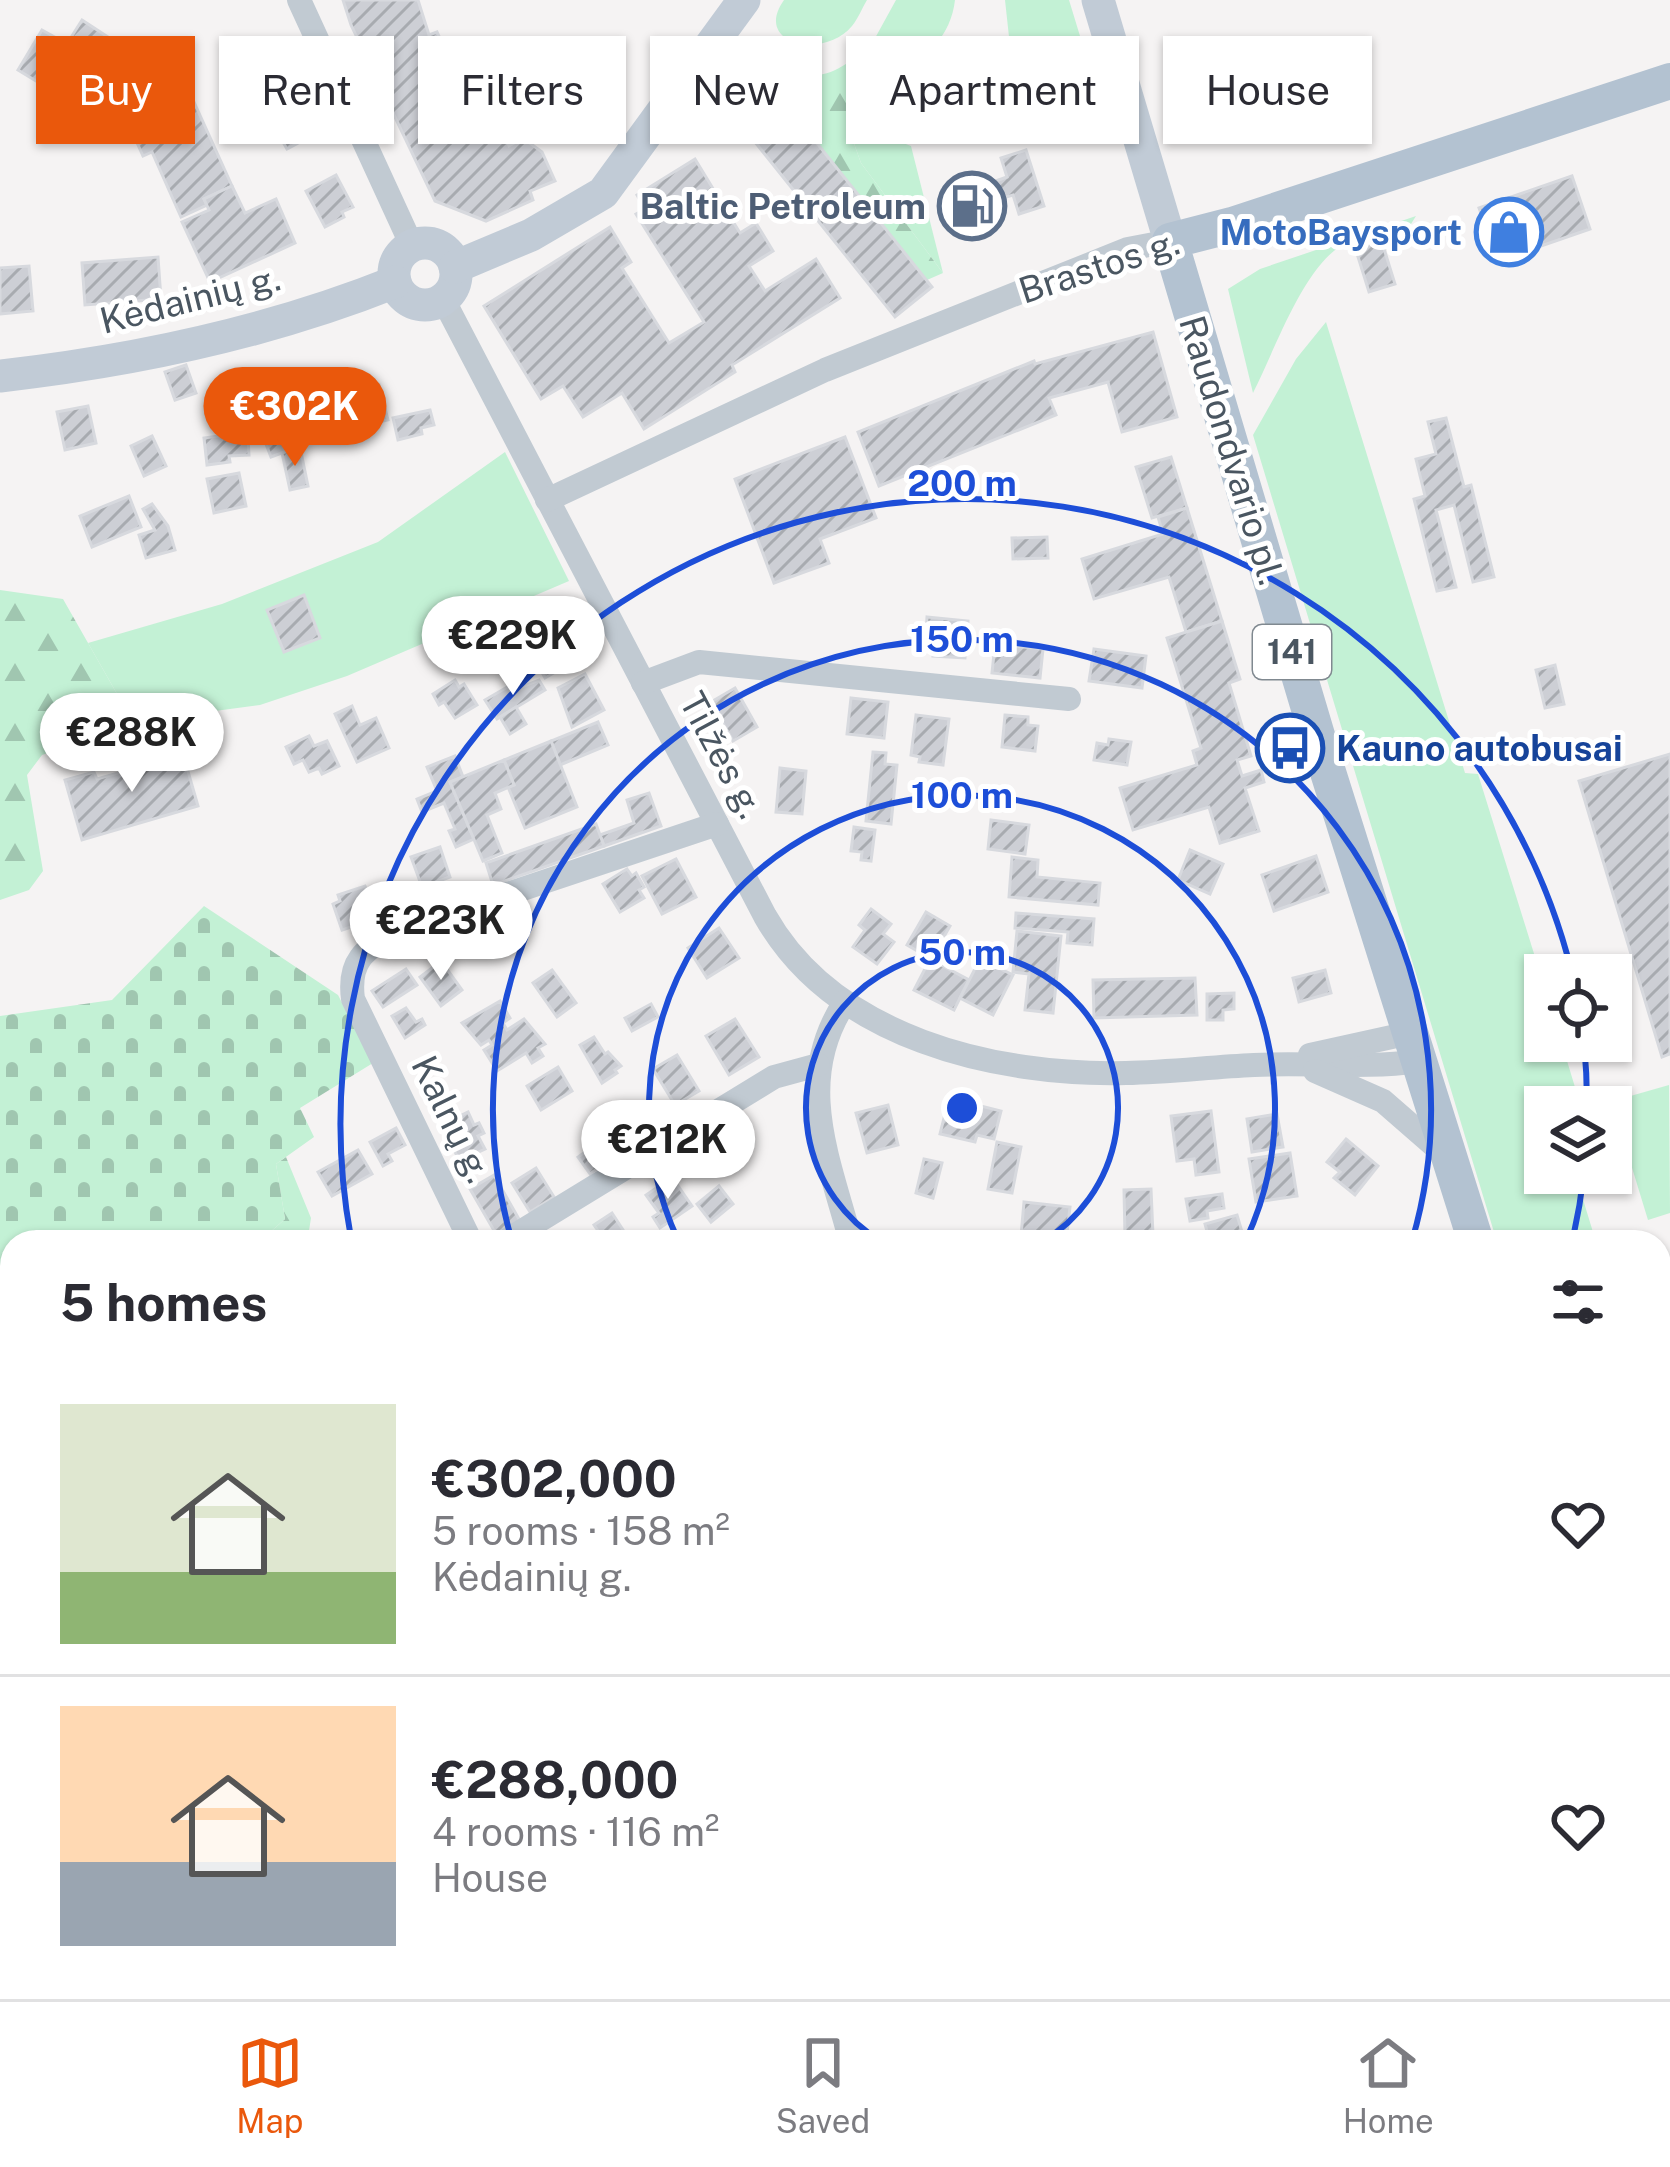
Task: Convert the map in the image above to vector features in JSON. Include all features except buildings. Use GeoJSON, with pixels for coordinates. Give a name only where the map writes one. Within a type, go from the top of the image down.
{"type":"FeatureCollection","features":[{"type":"Feature","properties":{"kind":"main road"},"geometry":{"type":"LineString","coordinates":[[455,267],[532,235],[603,193],[744,0]]}},
{"type":"Feature","properties":{"kind":"main road","name":"Raudondvario pl."},"geometry":{"type":"LineString","coordinates":[[1098,0],[1472,1230]]}},
{"type":"Feature","properties":{"kind":"main road","name":"Brastos g."},"geometry":{"type":"LineString","coordinates":[[1170,241],[1670,82]]}},
{"type":"Feature","properties":{"kind":"main road"},"geometry":{"type":"LineString","coordinates":[[434,244],[451,257],[455,267],[456,279],[443,299],[420,305],[409,301],[394,282],[397,261],[412,246],[434,244]]}},
{"type":"Feature","properties":{"kind":"main road","name":"Kėdainių g."},"geometry":{"type":"LineString","coordinates":[[0,376],[154,352],[394,282]]}},
{"type":"Feature","properties":{"kind":"street"},"geometry":{"type":"LineString","coordinates":[[299,0],[412,246]]}},
{"type":"Feature","properties":{"kind":"street","name":"Brastos g."},"geometry":{"type":"LineString","coordinates":[[548,500],[867,353],[1128,249],[1170,241]]}},
{"type":"Feature","properties":{"kind":"street","name":"Tilžės g."},"geometry":{"type":"LineString","coordinates":[[443,299],[778,940],[808,974],[845,1002],[921,1042],[967,1055],[1122,1073],[1260,1064]]}},
{"type":"Feature","properties":{"kind":"street"},"geometry":{"type":"LineString","coordinates":[[644,683],[699,662],[1069,699]]}},
{"type":"Feature","properties":{"kind":"street","name":"Kalnų g."},"geometry":{"type":"LineString","coordinates":[[465,1230],[353,999],[350,979],[355,961],[394,932],[717,824]]}},
{"type":"Feature","properties":{"kind":"street"},"geometry":{"type":"LineString","coordinates":[[845,1002],[823,1041],[818,1065],[820,1123],[848,1230]]}},
{"type":"Feature","properties":{"kind":"street"},"geometry":{"type":"LineString","coordinates":[[1260,1064],[1414,1047]]}},
{"type":"Feature","properties":{"kind":"street"},"geometry":{"type":"LineString","coordinates":[[1260,1064],[1382,1066],[1414,1047]]}},
{"type":"Feature","properties":{"kind":"street"},"geometry":{"type":"LineString","coordinates":[[524,1230],[774,1077],[818,1065]]}},
{"type":"Feature","properties":{"kind":"street"},"geometry":{"type":"LineString","coordinates":[[1301,1066],[1382,1101],[1449,1160]]}},
{"type":"Feature","properties":{"kind":"green space"},"geometry":{"type":"Polygon","coordinates":[[[784,0],[867,0],[854,23],[825,43],[822,36],[783,36],[777,28],[784,0]]]}},
{"type":"Feature","properties":{"kind":"green space"},"geometry":{"type":"Polygon","coordinates":[[[896,0],[955,0],[941,36],[876,36],[896,0]]]}},
{"type":"Feature","properties":{"kind":"green space"},"geometry":{"type":"Polygon","coordinates":[[[1005,0],[1069,0],[1080,36],[1009,36],[1005,0]]]}},
{"type":"Feature","properties":{"kind":"green space"},"geometry":{"type":"Polygon","coordinates":[[[846,64],[846,144],[854,144],[861,163],[943,273],[927,280],[818,144],[822,144],[822,74],[846,64]]]}},
{"type":"Feature","properties":{"kind":"green space"},"geometry":{"type":"Polygon","coordinates":[[[854,144],[911,146],[943,273],[861,163],[854,144]]]}},
{"type":"Feature","properties":{"kind":"green space"},"geometry":{"type":"Polygon","coordinates":[[[1416,216],[1411,224],[1347,243],[1325,259],[1290,314],[1253,393],[1228,289],[1260,269],[1416,216]]]}},
{"type":"Feature","properties":{"kind":"green space"},"geometry":{"type":"Polygon","coordinates":[[[1326,322],[1465,773],[1478,774],[1534,954],[1524,954],[1524,1062],[1567,1062],[1575,1086],[1524,1086],[1524,1194],[1581,1194],[1592,1230],[1493,1230],[1253,435],[1296,359],[1326,322]]]}},
{"type":"Feature","properties":{"kind":"green space"},"geometry":{"type":"Polygon","coordinates":[[[505,452],[569,581],[347,676],[260,705],[133,722],[88,643],[222,604],[378,542],[505,452]]]}},
{"type":"Feature","properties":{"kind":"green space"},"geometry":{"type":"Polygon","coordinates":[[[0,590],[63,599],[133,722],[42,755],[27,775],[43,871],[29,890],[0,900],[0,590]]]}},
{"type":"Feature","properties":{"kind":"green space"},"geometry":{"type":"Polygon","coordinates":[[[204,906],[338,995],[373,1063],[300,1108],[314,1137],[276,1164],[285,1219],[273,1230],[0,1230],[0,1016],[112,1000],[204,906]]]}},
{"type":"Feature","properties":{"kind":"green space"},"geometry":{"type":"Polygon","coordinates":[[[1669,1085],[1670,1213],[1648,1220],[1632,1168],[1632,1096],[1669,1085]]]}},
{"type":"Feature","properties":{"kind":"green space"},"geometry":{"type":"Polygon","coordinates":[[[286,1157],[311,1218],[309,1230],[273,1230],[285,1219],[276,1164],[286,1157]]]}},
{"type":"Feature","properties":{"kind":"place","name":"Baltic Petroleum"},"geometry":{"type":"Point","coordinates":[972,206]}},
{"type":"Feature","properties":{"kind":"place","name":"MotoBaysport"},"geometry":{"type":"Point","coordinates":[1509,232]}},
{"type":"Feature","properties":{"kind":"place","name":"Kauno autobusai"},"geometry":{"type":"Point","coordinates":[1290,748]}}]}
